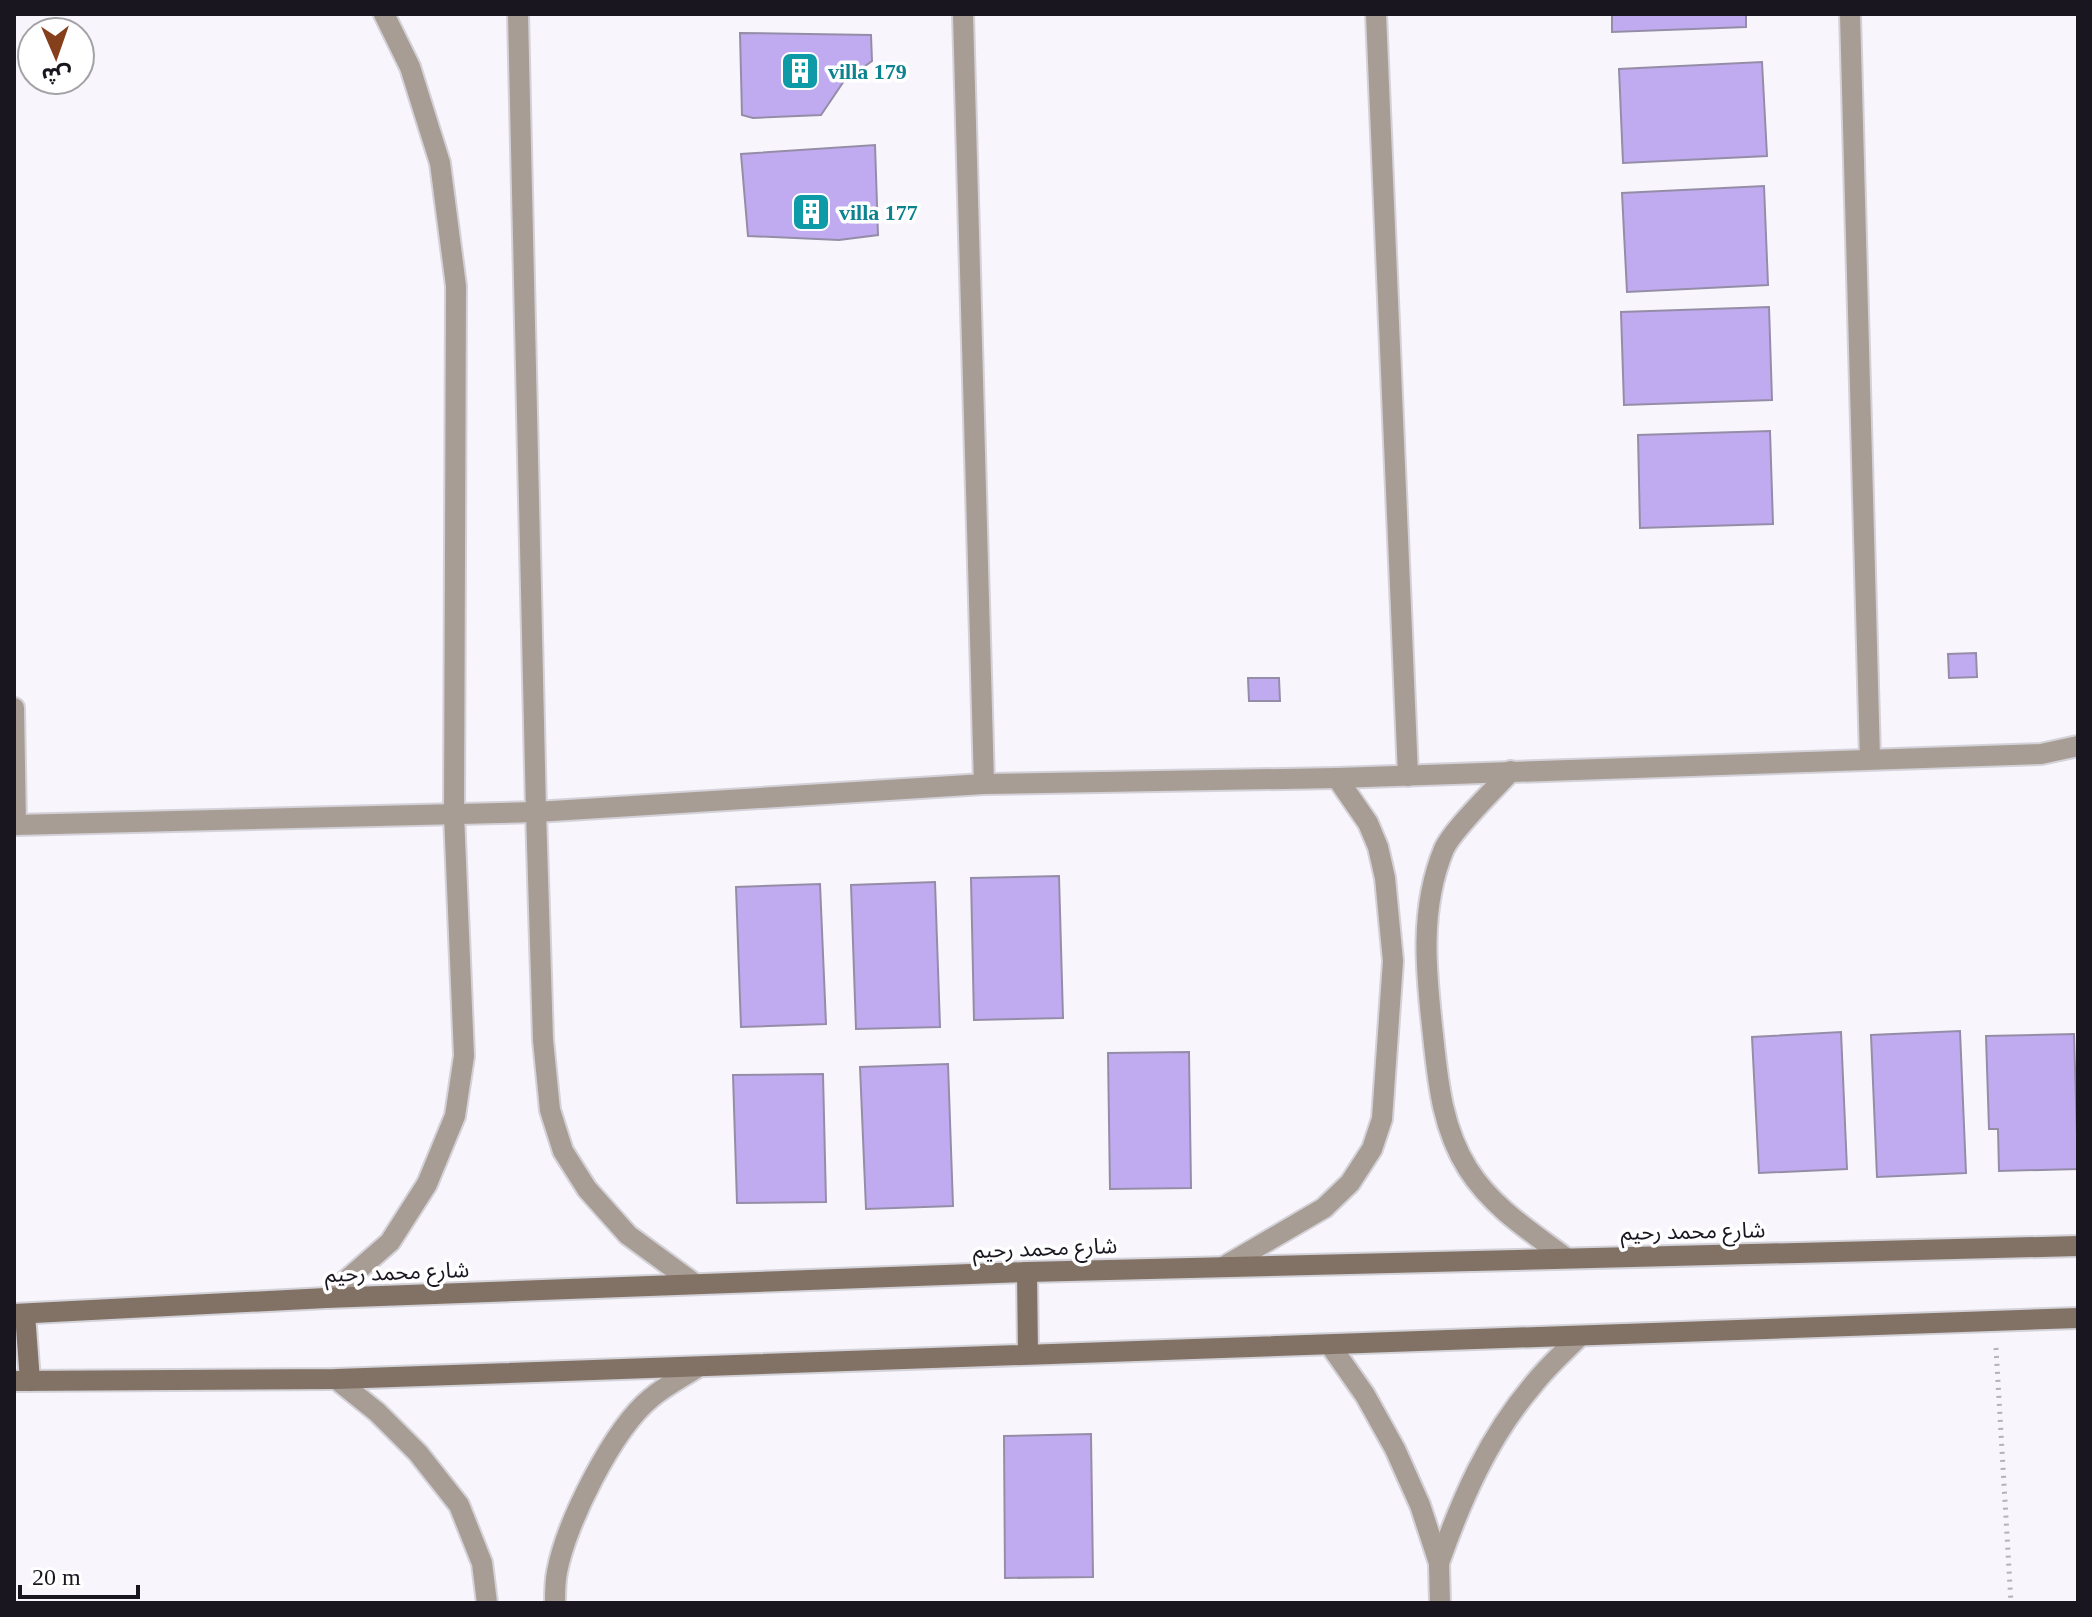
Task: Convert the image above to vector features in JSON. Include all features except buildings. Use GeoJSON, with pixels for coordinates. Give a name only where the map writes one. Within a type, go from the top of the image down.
{"type":"FeatureCollection","features":[{"type":"Feature","properties":{"kind":"street"},"geometry":{"type":"LineString","coordinates":[[326,1298],[390,1242],[427,1184],[455,1116],[464,1056],[454,814],[456,286],[449,213],[440,163],[410,67],[384,14]]}},
{"type":"Feature","properties":{"kind":"street"},"geometry":{"type":"LineString","coordinates":[[518,14],[536,812],[543,1040],[550,1110],[563,1151],[587,1189],[628,1235],[695,1284]]}},
{"type":"Feature","properties":{"kind":"street"},"geometry":{"type":"LineString","coordinates":[[963,14],[984,784]]}},
{"type":"Feature","properties":{"kind":"street"},"geometry":{"type":"LineString","coordinates":[[1376,14],[1408,776]]}},
{"type":"Feature","properties":{"kind":"street"},"geometry":{"type":"LineString","coordinates":[[1850,14],[1870,758]]}},
{"type":"Feature","properties":{"kind":"street"},"geometry":{"type":"LineString","coordinates":[[14,708],[15,825],[536,812],[984,784],[1408,776],[2041,754],[2078,746]]}},
{"type":"Feature","properties":{"kind":"street"},"geometry":{"type":"LineString","coordinates":[[1511,771],[1445,847],[1428,905],[1425,969],[1440,1101],[1452,1138],[1467,1168],[1492,1202],[1566,1258]]}},
{"type":"Feature","properties":{"kind":"street"},"geometry":{"type":"LineString","coordinates":[[1225,1266],[1324,1208],[1350,1183],[1372,1149],[1382,1119],[1393,961],[1385,878],[1378,847],[1368,823],[1337,778]]}},
{"type":"Feature","properties":{"kind":"street","name":"شارع محمد رحيم"},"geometry":{"type":"LineString","coordinates":[[19,1314],[326,1298],[1027,1272],[2078,1246]]}},
{"type":"Feature","properties":{"kind":"street"},"geometry":{"type":"LineString","coordinates":[[1027,1272],[1028,1354]]}},
{"type":"Feature","properties":{"kind":"street"},"geometry":{"type":"LineString","coordinates":[[19,1314],[22,1381],[336,1379],[2078,1318]]}},
{"type":"Feature","properties":{"kind":"street"},"geometry":{"type":"LineString","coordinates":[[1439,1563],[1462,1499],[1493,1439],[1533,1385],[1580,1336]]}},
{"type":"Feature","properties":{"kind":"street"},"geometry":{"type":"LineString","coordinates":[[1330,1345],[1365,1395],[1395,1449],[1420,1505],[1439,1563],[1440,1603]]}},
{"type":"Feature","properties":{"kind":"street"},"geometry":{"type":"LineString","coordinates":[[555,1603],[557,1572],[570,1531],[595,1475],[624,1429],[650,1398],[698,1367]]}},
{"type":"Feature","properties":{"kind":"street"},"geometry":{"type":"LineString","coordinates":[[336,1379],[377,1412],[418,1453],[459,1505],[482,1563],[487,1603]]}},
{"type":"Feature","properties":{"kind":"path"},"geometry":{"type":"LineString","coordinates":[[1995,1320],[2011,1603]]}},
{"type":"Feature","properties":{"kind":"place","name":"villa 179"},"geometry":{"type":"Point","coordinates":[800,71]}},
{"type":"Feature","properties":{"kind":"place","name":"villa 177"},"geometry":{"type":"Point","coordinates":[811,212]}}]}
